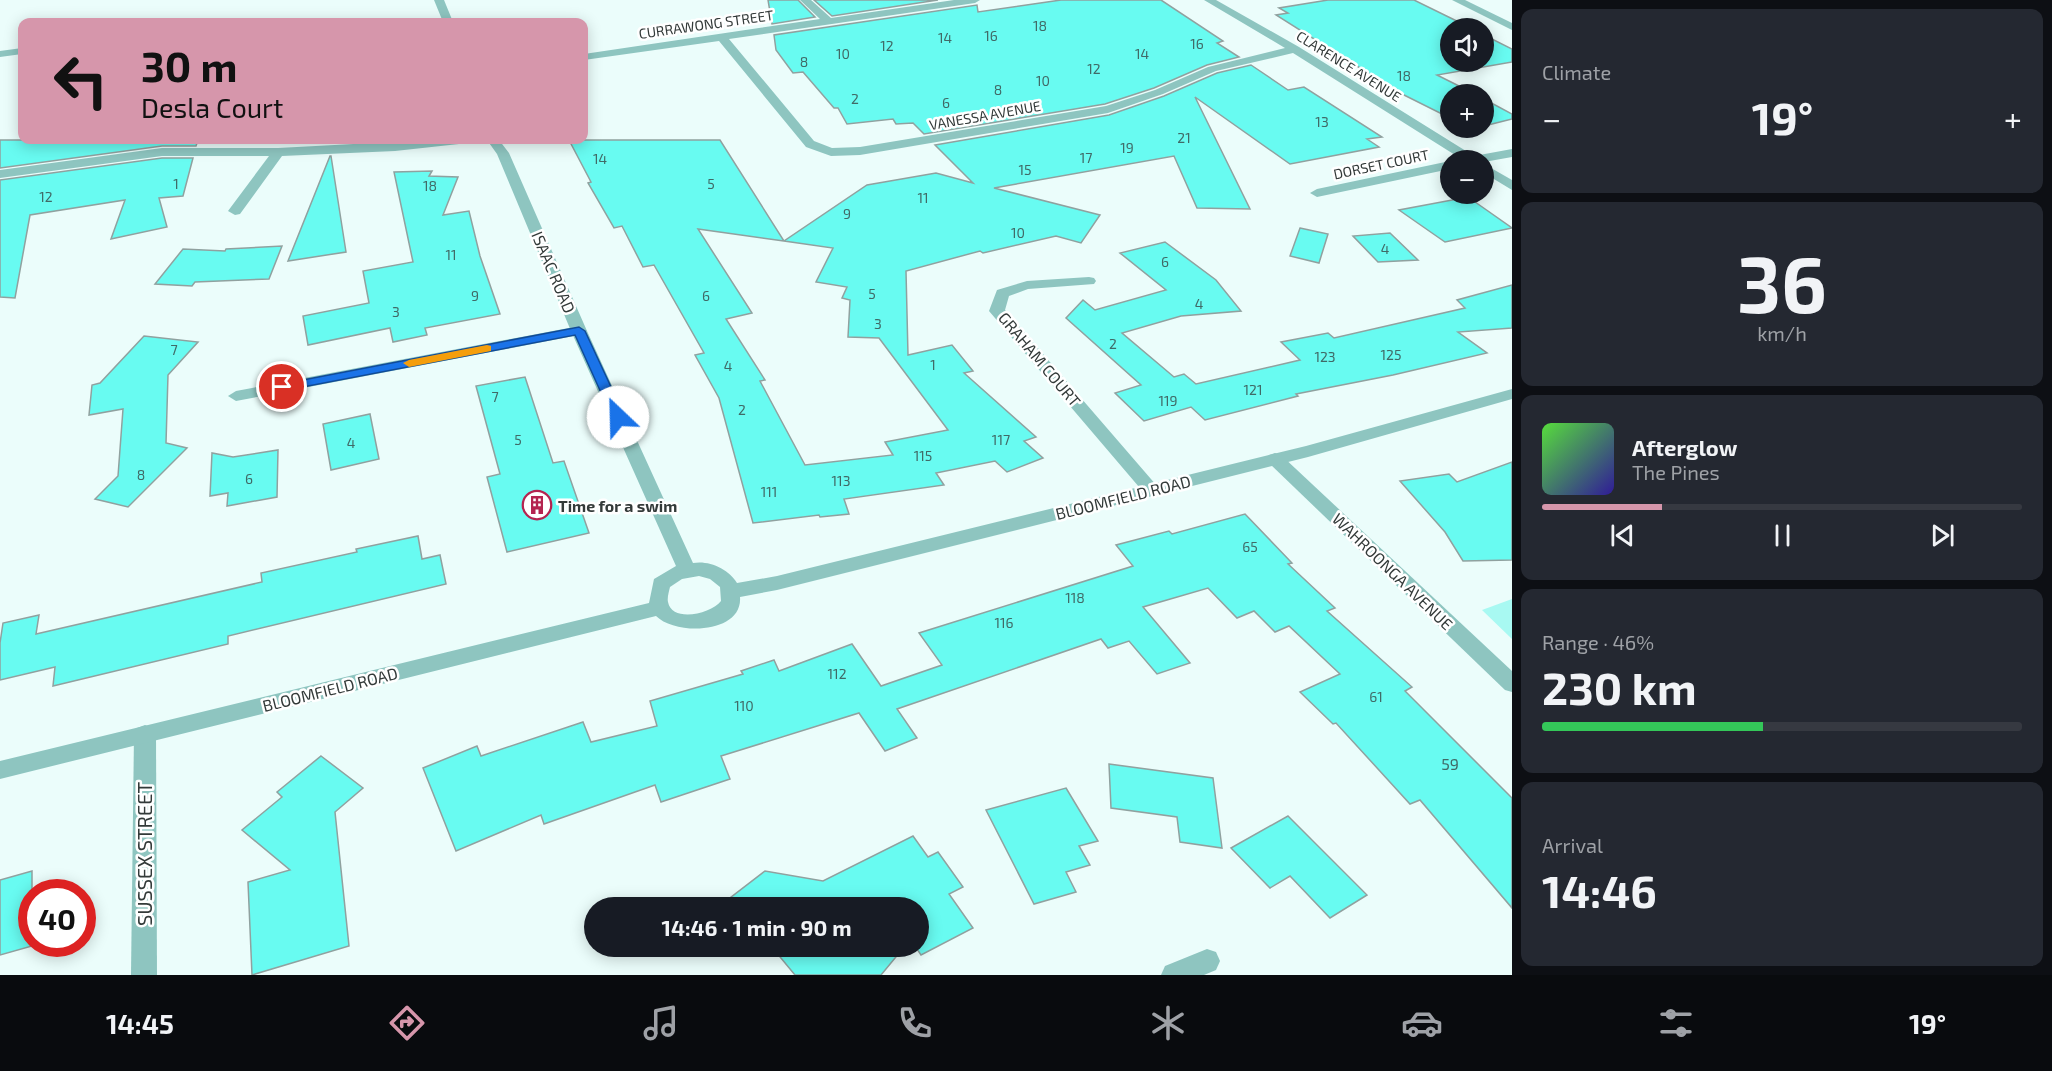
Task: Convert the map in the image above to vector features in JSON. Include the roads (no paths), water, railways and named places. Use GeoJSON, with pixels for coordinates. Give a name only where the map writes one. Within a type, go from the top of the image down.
{"type":"FeatureCollection","features":[{"type":"Feature","properties":{"kind":"street"},"geometry":{"type":"LineString","coordinates":[[439,0],[446,18]]}},
{"type":"Feature","properties":{"kind":"street"},"geometry":{"type":"LineString","coordinates":[[805,0],[829,22]]}},
{"type":"Feature","properties":{"kind":"street","name":"CURRAWONG STREET"},"geometry":{"type":"LineString","coordinates":[[588,56],[975,0]]}},
{"type":"Feature","properties":{"kind":"street","name":"CLARENCE AVENUE"},"geometry":{"type":"LineString","coordinates":[[1209,0],[1294,49],[1457,150]]}},
{"type":"Feature","properties":{"kind":"street"},"geometry":{"type":"LineString","coordinates":[[1457,0],[1512,27]]}},
{"type":"Feature","properties":{"kind":"street","name":"VANESSA AVENUE"},"geometry":{"type":"LineString","coordinates":[[722,37],[810,144],[831,152],[860,151],[1108,109],[1160,92],[1212,69],[1294,49]]}},
{"type":"Feature","properties":{"kind":"street"},"geometry":{"type":"LineString","coordinates":[[0,54],[18,52]]}},
{"type":"Feature","properties":{"kind":"street"},"geometry":{"type":"LineString","coordinates":[[0,174],[162,152],[278,152],[422,144]]}},
{"type":"Feature","properties":{"kind":"street","name":"ISAAC ROAD"},"geometry":{"type":"LineString","coordinates":[[496,144],[503,153],[579,331],[687,570]]}},
{"type":"Feature","properties":{"kind":"street"},"geometry":{"type":"LineString","coordinates":[[235,210],[278,152]]}},
{"type":"Feature","properties":{"kind":"street"},"geometry":{"type":"LineString","coordinates":[[1494,156],[1512,153]]}},
{"type":"Feature","properties":{"kind":"street","name":"DORSET COURT"},"geometry":{"type":"LineString","coordinates":[[1317,193],[1440,167]]}},
{"type":"Feature","properties":{"kind":"street"},"geometry":{"type":"LineString","coordinates":[[1494,174],[1512,186]]}},
{"type":"Feature","properties":{"kind":"street","name":"GRAHAM COURT"},"geometry":{"type":"LineString","coordinates":[[1089,281],[1027,285],[1002,293],[997,311],[1151,490]]}},
{"type":"Feature","properties":{"kind":"street"},"geometry":{"type":"LineString","coordinates":[[236,396],[579,331]]}},
{"type":"Feature","properties":{"kind":"street","name":"BLOOMFIELD ROAD"},"geometry":{"type":"LineString","coordinates":[[731,591],[777,583],[1275,459],[1512,394]]}},
{"type":"Feature","properties":{"kind":"street","name":"WAHROONGA AVENUE"},"geometry":{"type":"LineString","coordinates":[[1275,459],[1512,684]]}},
{"type":"Feature","properties":{"kind":"street"},"geometry":{"type":"LineString","coordinates":[[699,569],[720,576],[731,591],[731,598],[724,612],[718,617],[700,623],[691,623],[673,619],[660,608],[658,592],[661,584],[668,578],[687,570],[699,569]]}},
{"type":"Feature","properties":{"kind":"street","name":"BLOOMFIELD ROAD"},"geometry":{"type":"LineString","coordinates":[[0,770],[660,608]]}},
{"type":"Feature","properties":{"kind":"street","name":"SUSSEX STREET"},"geometry":{"type":"LineString","coordinates":[[144,975],[145,734]]}},
{"type":"Feature","properties":{"kind":"street"},"geometry":{"type":"LineString","coordinates":[[1174,975],[1207,962]]}},
{"type":"Feature","properties":{"kind":"place","name":"Time for a swim"},"geometry":{"type":"Point","coordinates":[537,505]}}]}
